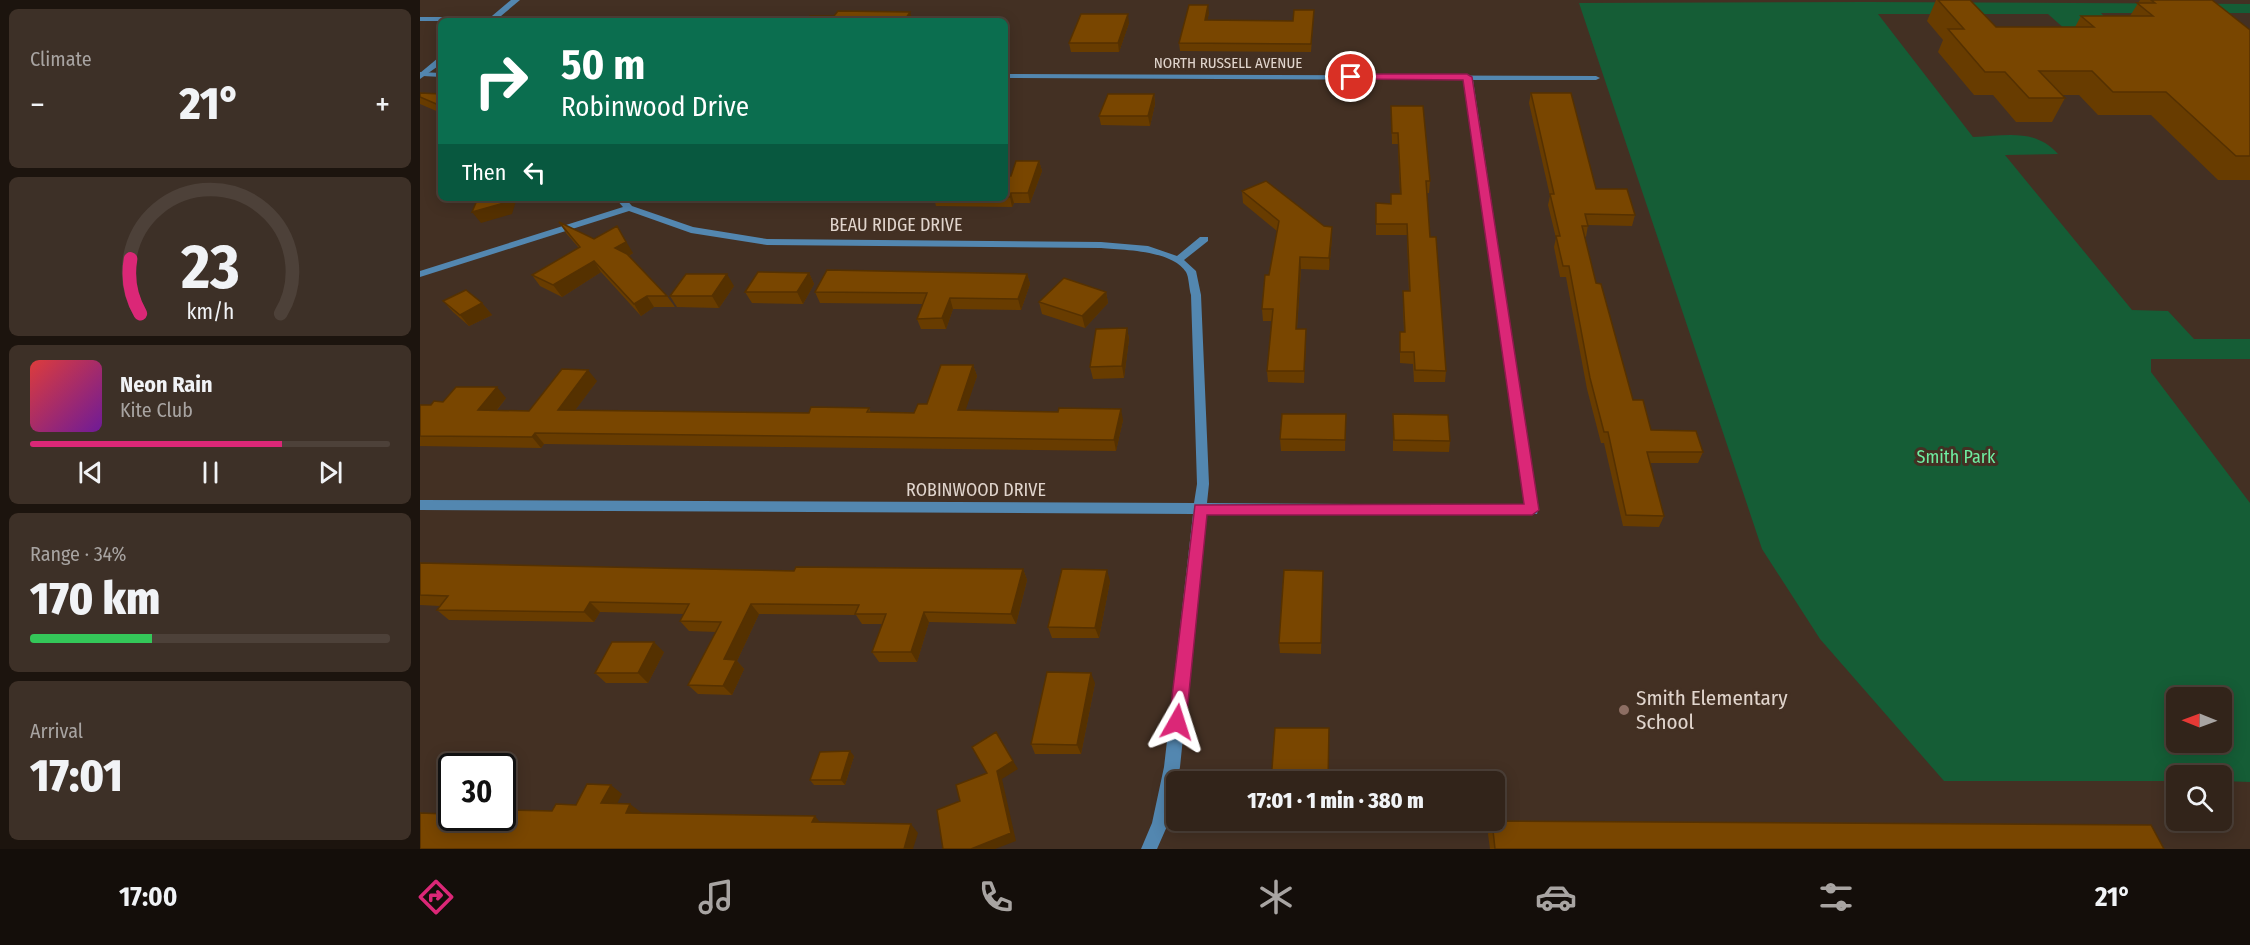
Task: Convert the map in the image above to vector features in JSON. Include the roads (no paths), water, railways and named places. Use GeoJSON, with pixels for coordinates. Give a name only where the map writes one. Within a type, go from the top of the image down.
{"type":"FeatureCollection","features":[{"type":"Feature","properties":{"kind":"street"},"geometry":{"type":"LineString","coordinates":[[494,18],[516,0]]}},
{"type":"Feature","properties":{"kind":"street"},"geometry":{"type":"LineString","coordinates":[[420,19],[438,19]]}},
{"type":"Feature","properties":{"kind":"street"},"geometry":{"type":"LineString","coordinates":[[421,75],[438,62]]}},
{"type":"Feature","properties":{"kind":"street"},"geometry":{"type":"LineString","coordinates":[[421,75],[438,75]]}},
{"type":"Feature","properties":{"kind":"street","name":"NORTH RUSSELL AVENUE"},"geometry":{"type":"LineString","coordinates":[[1008,76],[1596,78]]}},
{"type":"Feature","properties":{"kind":"street","name":"ROBINWOOD DRIVE"},"geometry":{"type":"LineString","coordinates":[[420,505],[1532,510],[1467,77]]}},
{"type":"Feature","properties":{"kind":"street"},"geometry":{"type":"LineString","coordinates":[[420,274],[629,208],[623,201]]}},
{"type":"Feature","properties":{"kind":"street","name":"BEAU RIDGE DRIVE"},"geometry":{"type":"LineString","coordinates":[[629,208],[691,230],[767,242],[1101,245],[1148,249],[1178,260]]}},
{"type":"Feature","properties":{"kind":"street"},"geometry":{"type":"LineString","coordinates":[[1149,849],[1160,824],[1172,767],[1203,483],[1196,295],[1191,271],[1178,260],[1204,239]]}},
{"type":"Feature","properties":{"kind":"place","name":"Smith Elementary School"},"geometry":{"type":"Point","coordinates":[1624,710]}},
{"type":"Feature","properties":{"kind":"park label","name":"Smith Park"},"geometry":{"type":"Point","coordinates":[1956,457]}}]}
